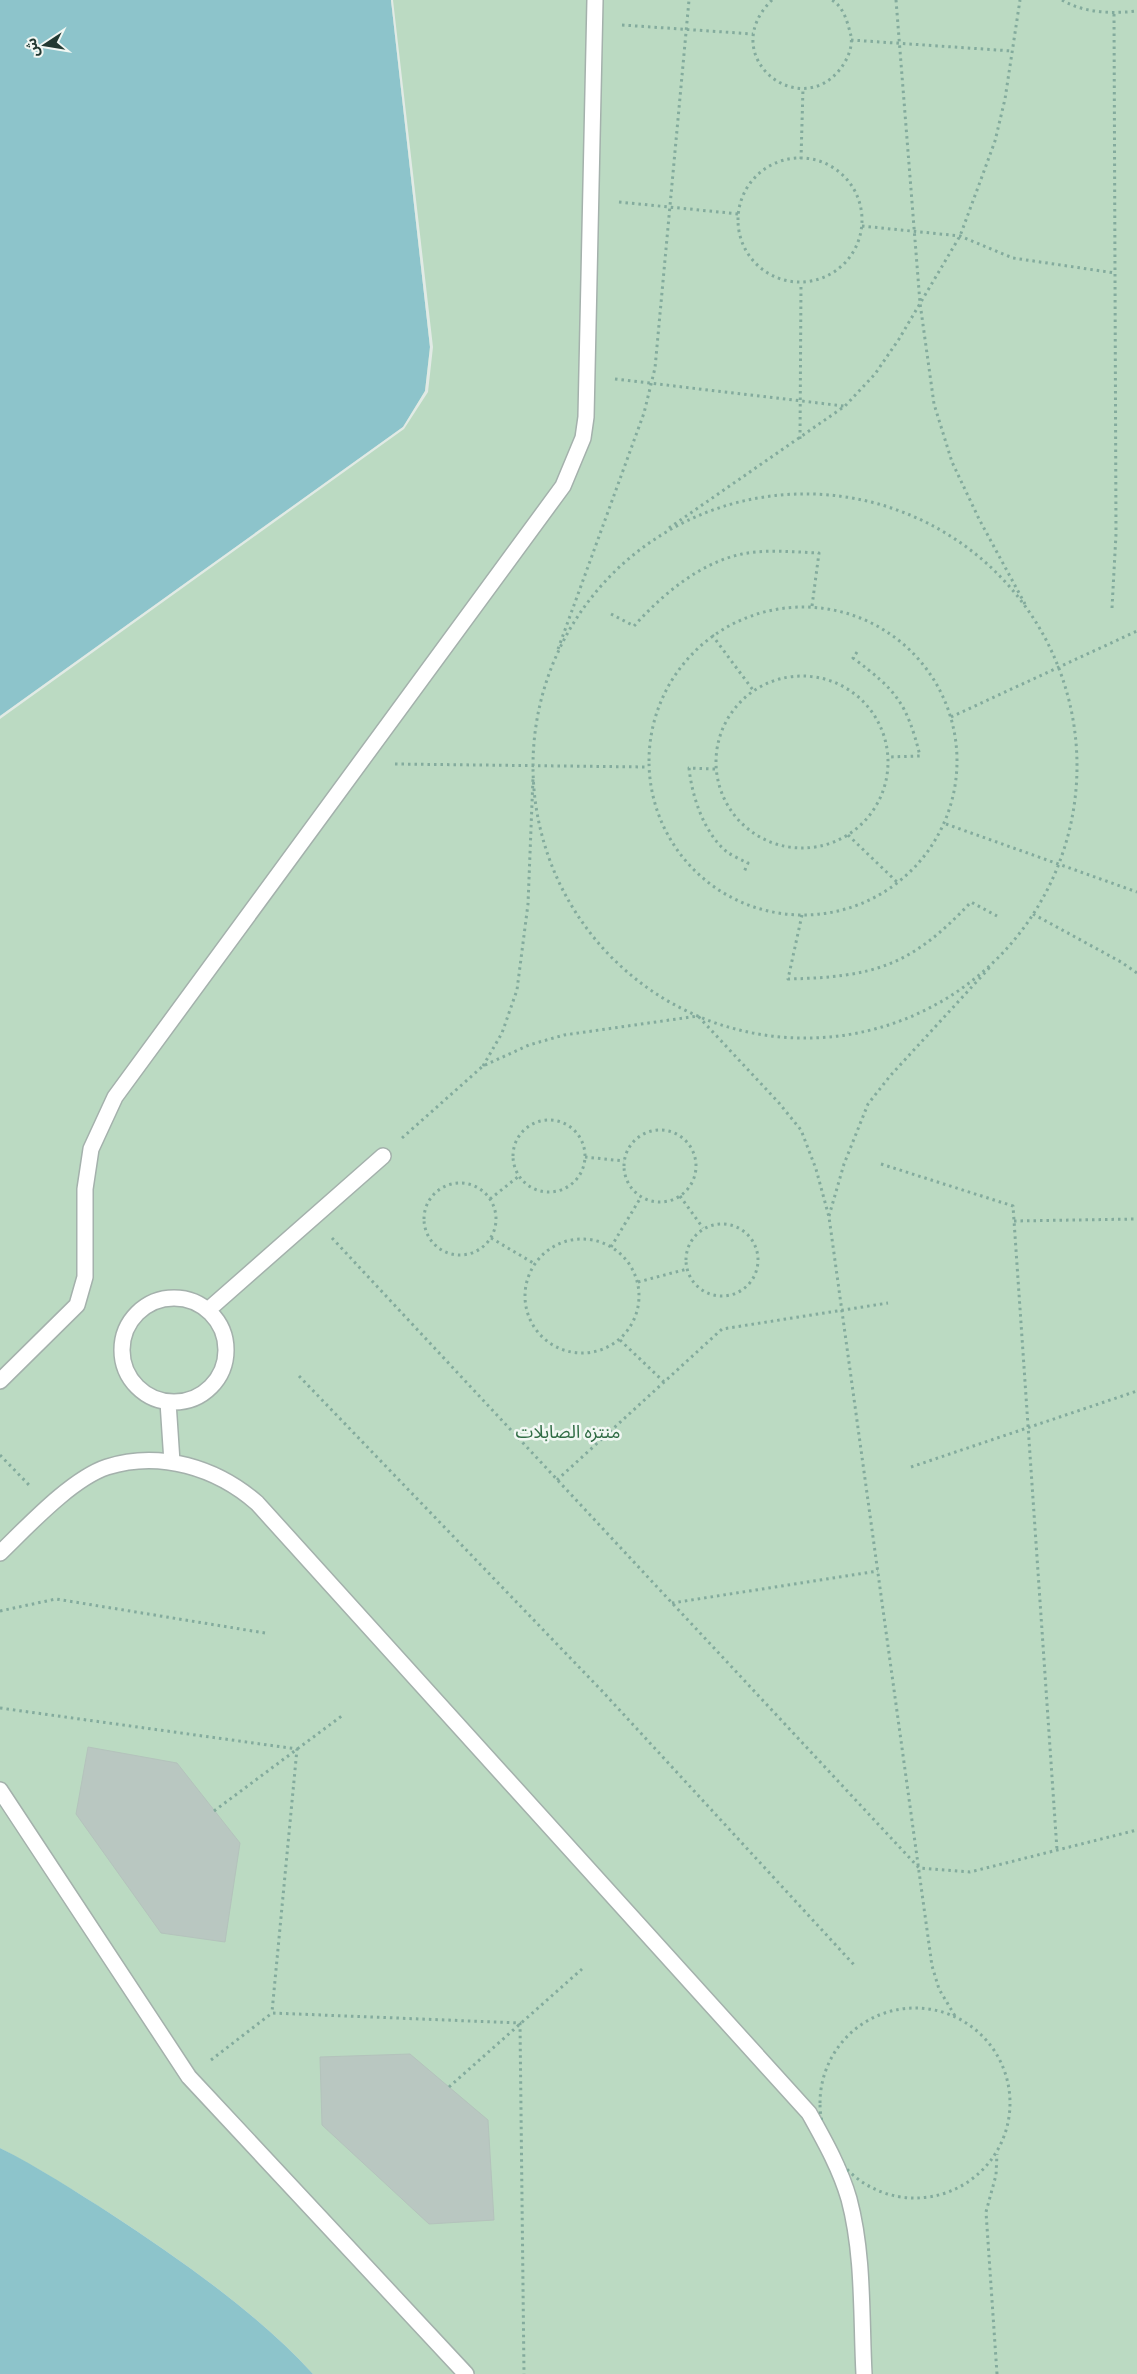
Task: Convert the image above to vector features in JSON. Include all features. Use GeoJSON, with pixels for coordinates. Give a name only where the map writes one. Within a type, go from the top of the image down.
{"type":"FeatureCollection","features":[{"type":"Feature","properties":{"kind":"street"},"geometry":{"type":"LineString","coordinates":[[0,1381],[77,1305],[85,1277],[85,1189],[91,1149],[115,1097],[563,486],[583,438],[586,417],[595,0]]}},
{"type":"Feature","properties":{"kind":"street"},"geometry":{"type":"LineString","coordinates":[[208,1310],[383,1156]]}},
{"type":"Feature","properties":{"kind":"street"},"geometry":{"type":"LineString","coordinates":[[172,1297],[191,1300],[208,1310],[221,1326],[226,1345],[224,1364],[216,1382],[201,1395],[182,1402],[168,1402],[152,1398],[140,1390],[130,1378],[124,1364],[122,1345],[126,1327],[138,1311],[154,1301],[172,1297]]}},
{"type":"Feature","properties":{"kind":"street"},"geometry":{"type":"LineString","coordinates":[[168,1402],[172,1462]]}},
{"type":"Feature","properties":{"kind":"street"},"geometry":{"type":"LineString","coordinates":[[0,1553],[49,1506],[76,1485],[106,1467],[134,1462],[172,1462],[195,1467],[219,1476],[242,1490],[257,1503],[789,2088],[809,2113],[838,2168],[849,2200],[856,2244],[864,2374]]}},
{"type":"Feature","properties":{"kind":"street"},"geometry":{"type":"LineString","coordinates":[[0,1790],[189,2077],[466,2374]]}},
{"type":"Feature","properties":{"kind":"path"},"geometry":{"type":"LineString","coordinates":[[483,1066],[502,1033],[517,990],[528,904],[538,715],[553,662],[644,413],[655,368],[689,0]]}},
{"type":"Feature","properties":{"kind":"path"},"geometry":{"type":"LineString","coordinates":[[772,0],[761,11],[753,34],[754,51],[762,70],[778,83],[803,88],[817,87],[835,77],[847,60],[852,40],[847,19],[832,0]]}},
{"type":"Feature","properties":{"kind":"path"},"geometry":{"type":"LineString","coordinates":[[829,1216],[844,1164],[868,1104],[890,1076],[1005,951],[1033,914],[1059,865],[1074,811],[1077,759],[1071,707],[1054,657],[979,519],[952,462],[934,404],[920,303],[896,0]]}},
{"type":"Feature","properties":{"kind":"path"},"geometry":{"type":"LineString","coordinates":[[553,662],[578,614],[613,571],[656,536],[800,439],[845,406],[875,374],[960,236],[995,141],[1005,99],[1020,0]]}},
{"type":"Feature","properties":{"kind":"path"},"geometry":{"type":"LineString","coordinates":[[1062,0],[1071,5],[1092,11],[1137,11]]}},
{"type":"Feature","properties":{"kind":"path"},"geometry":{"type":"LineString","coordinates":[[1112,608],[1116,534],[1114,12]]}},
{"type":"Feature","properties":{"kind":"path"},"geometry":{"type":"LineString","coordinates":[[594,23],[753,34]]}},
{"type":"Feature","properties":{"kind":"path"},"geometry":{"type":"LineString","coordinates":[[852,40],[1012,52]]}},
{"type":"Feature","properties":{"kind":"path"},"geometry":{"type":"LineString","coordinates":[[801,159],[803,88]]}},
{"type":"Feature","properties":{"kind":"path"},"geometry":{"type":"LineString","coordinates":[[789,158],[801,159],[812,158],[832,166],[849,180],[860,200],[862,226],[859,243],[846,264],[826,278],[801,283],[778,280],[758,267],[744,247],[738,224],[741,200],[752,180],[768,166],[789,158]]}},
{"type":"Feature","properties":{"kind":"path"},"geometry":{"type":"LineString","coordinates":[[591,199],[739,214]]}},
{"type":"Feature","properties":{"kind":"path"},"geometry":{"type":"LineString","coordinates":[[862,226],[960,236],[1013,258],[1115,273]]}},
{"type":"Feature","properties":{"kind":"path"},"geometry":{"type":"LineString","coordinates":[[800,439],[801,283]]}},
{"type":"Feature","properties":{"kind":"path"},"geometry":{"type":"LineString","coordinates":[[587,376],[845,406]]}},
{"type":"Feature","properties":{"kind":"path"},"geometry":{"type":"LineString","coordinates":[[656,536],[702,512],[753,497],[805,492],[858,498],[908,512],[954,538],[995,570],[1029,610]]}},
{"type":"Feature","properties":{"kind":"path"},"geometry":{"type":"LineString","coordinates":[[611,614],[634,626],[651,607],[678,585],[709,567],[741,554],[775,551],[819,553],[812,606]]}},
{"type":"Feature","properties":{"kind":"path"},"geometry":{"type":"LineString","coordinates":[[818,606],[869,620],[912,651],[943,695],[951,717],[957,746],[954,795],[946,824],[936,842],[904,880],[861,906],[814,917],[802,916],[764,912],[718,892],[681,859],[657,816],[647,767],[654,715],[678,667],[712,635],[717,630],[765,609],[818,606]]}},
{"type":"Feature","properties":{"kind":"path"},"geometry":{"type":"LineString","coordinates":[[951,717],[1137,631]]}},
{"type":"Feature","properties":{"kind":"path"},"geometry":{"type":"LineString","coordinates":[[712,635],[753,690]]}},
{"type":"Feature","properties":{"kind":"path"},"geometry":{"type":"LineString","coordinates":[[857,652],[853,658],[886,683],[904,706],[914,731],[920,756],[888,757]]}},
{"type":"Feature","properties":{"kind":"path"},"geometry":{"type":"LineString","coordinates":[[799,674],[829,678],[856,693],[876,716],[887,744],[888,757],[888,774],[879,802],[861,826],[835,842],[809,848],[782,847],[757,836],[736,819],[722,796],[715,769],[718,742],[727,717],[744,696],[770,680],[799,674]]}},
{"type":"Feature","properties":{"kind":"path"},"geometry":{"type":"LineString","coordinates":[[360,764],[647,767]]}},
{"type":"Feature","properties":{"kind":"path"},"geometry":{"type":"LineString","coordinates":[[534,766],[539,825],[556,877],[584,925],[621,966],[664,1000],[714,1024],[768,1036],[820,1039],[872,1031],[921,1013],[966,986],[1005,951]]}},
{"type":"Feature","properties":{"kind":"path"},"geometry":{"type":"LineString","coordinates":[[715,769],[689,768],[690,779],[709,831],[727,852],[748,863],[744,872]]}},
{"type":"Feature","properties":{"kind":"path"},"geometry":{"type":"LineString","coordinates":[[946,824],[1137,892]]}},
{"type":"Feature","properties":{"kind":"path"},"geometry":{"type":"LineString","coordinates":[[848,835],[898,883]]}},
{"type":"Feature","properties":{"kind":"path"},"geometry":{"type":"LineString","coordinates":[[802,916],[788,979],[833,978],[867,972],[894,963],[924,946],[946,928],[971,902],[997,916]]}},
{"type":"Feature","properties":{"kind":"path"},"geometry":{"type":"LineString","coordinates":[[1033,914],[1121,962],[1137,973]]}},
{"type":"Feature","properties":{"kind":"path"},"geometry":{"type":"LineString","coordinates":[[383,1156],[483,1066],[528,1045],[564,1035],[698,1016]]}},
{"type":"Feature","properties":{"kind":"path"},"geometry":{"type":"LineString","coordinates":[[698,1016],[779,1103],[801,1130],[816,1169],[829,1216],[932,1966],[939,1990],[955,2016]]}},
{"type":"Feature","properties":{"kind":"path"},"geometry":{"type":"LineString","coordinates":[[554,1119],[574,1130],[581,1140],[585,1157],[580,1175],[572,1183],[561,1190],[538,1191],[518,1176],[512,1153],[521,1131],[530,1124],[554,1119]]}},
{"type":"Feature","properties":{"kind":"path"},"geometry":{"type":"LineString","coordinates":[[653,1130],[664,1130],[676,1134],[686,1141],[692,1150],[696,1162],[696,1174],[691,1185],[680,1196],[673,1201],[661,1203],[649,1201],[641,1197],[630,1187],[625,1176],[624,1161],[632,1142],[642,1134],[653,1130]]}},
{"type":"Feature","properties":{"kind":"path"},"geometry":{"type":"LineString","coordinates":[[585,1157],[624,1161]]}},
{"type":"Feature","properties":{"kind":"path"},"geometry":{"type":"LineString","coordinates":[[881,1164],[1013,1206],[1057,1850]]}},
{"type":"Feature","properties":{"kind":"path"},"geometry":{"type":"LineString","coordinates":[[490,1199],[518,1176]]}},
{"type":"Feature","properties":{"kind":"path"},"geometry":{"type":"LineString","coordinates":[[452,1183],[464,1183],[476,1186],[490,1199],[496,1215],[495,1227],[491,1238],[483,1248],[473,1254],[461,1256],[448,1254],[438,1249],[430,1240],[424,1229],[423,1217],[426,1205],[432,1195],[452,1183]]}},
{"type":"Feature","properties":{"kind":"path"},"geometry":{"type":"LineString","coordinates":[[680,1196],[704,1228]]}},
{"type":"Feature","properties":{"kind":"path"},"geometry":{"type":"LineString","coordinates":[[611,1247],[641,1197]]}},
{"type":"Feature","properties":{"kind":"path"},"geometry":{"type":"LineString","coordinates":[[313,1217],[919,1868],[970,1872],[1137,1830]]}},
{"type":"Feature","properties":{"kind":"path"},"geometry":{"type":"LineString","coordinates":[[1014,1222],[1137,1219]]}},
{"type":"Feature","properties":{"kind":"path"},"geometry":{"type":"LineString","coordinates":[[715,1224],[727,1224],[748,1234],[755,1244],[758,1255],[753,1279],[745,1288],[734,1294],[717,1296],[700,1289],[692,1281],[687,1269],[686,1257],[688,1246],[694,1235],[704,1228],[715,1224]]}},
{"type":"Feature","properties":{"kind":"path"},"geometry":{"type":"LineString","coordinates":[[491,1238],[534,1264]]}},
{"type":"Feature","properties":{"kind":"path"},"geometry":{"type":"LineString","coordinates":[[581,1238],[601,1241],[618,1250],[632,1266],[638,1282],[640,1303],[634,1320],[620,1340],[593,1352],[575,1353],[558,1348],[543,1338],[532,1323],[526,1306],[526,1286],[534,1264],[545,1252],[562,1241],[581,1238]]}},
{"type":"Feature","properties":{"kind":"path"},"geometry":{"type":"LineString","coordinates":[[638,1282],[687,1269]]}},
{"type":"Feature","properties":{"kind":"path"},"geometry":{"type":"LineString","coordinates":[[557,1480],[722,1329],[888,1303]]}},
{"type":"Feature","properties":{"kind":"path"},"geometry":{"type":"LineString","coordinates":[[620,1340],[664,1382]]}},
{"type":"Feature","properties":{"kind":"path"},"geometry":{"type":"LineString","coordinates":[[299,1376],[610,1700],[856,1967]]}},
{"type":"Feature","properties":{"kind":"path"},"geometry":{"type":"LineString","coordinates":[[911,1467],[1137,1391]]}},
{"type":"Feature","properties":{"kind":"path"},"geometry":{"type":"LineString","coordinates":[[0,1455],[49,1506]]}},
{"type":"Feature","properties":{"kind":"path"},"geometry":{"type":"LineString","coordinates":[[672,1603],[878,1571]]}},
{"type":"Feature","properties":{"kind":"path"},"geometry":{"type":"LineString","coordinates":[[0,1611],[56,1599],[265,1632]]}},
{"type":"Feature","properties":{"kind":"path"},"geometry":{"type":"LineString","coordinates":[[0,1708],[297,1749]]}},
{"type":"Feature","properties":{"kind":"path"},"geometry":{"type":"LineString","coordinates":[[214,1810],[343,1714]]}},
{"type":"Feature","properties":{"kind":"path"},"geometry":{"type":"LineString","coordinates":[[272,2013],[297,1749]]}},
{"type":"Feature","properties":{"kind":"path"},"geometry":{"type":"LineString","coordinates":[[449,2087],[582,1969]]}},
{"type":"Feature","properties":{"kind":"path"},"geometry":{"type":"LineString","coordinates":[[997,2153],[977,2176],[951,2192],[922,2199],[891,2196],[863,2183],[841,2163],[823,2138],[819,2107],[823,2075],[838,2045],[862,2023],[891,2010],[923,2007],[955,2016],[982,2034],[1001,2060],[1010,2092],[1009,2116],[1008,2124],[997,2153],[996,2175],[986,2212],[997,2374]]}},
{"type":"Feature","properties":{"kind":"path"},"geometry":{"type":"LineString","coordinates":[[189,2077],[272,2013],[520,2023]]}},
{"type":"Feature","properties":{"kind":"path"},"geometry":{"type":"LineString","coordinates":[[520,2023],[524,2374]]}},
{"type":"Feature","properties":{"kind":"green space","name":"منتزه الصابلات"},"geometry":{"type":"Polygon","coordinates":[[[391,0],[1137,0],[1137,2374],[313,2374],[267,2329],[191,2268],[97,2205],[0,2148],[0,716],[403,427],[430,347],[391,0]]]}},
{"type":"Feature","properties":{"kind":"water"},"geometry":{"type":"Polygon","coordinates":[[[0,0],[391,0],[430,347],[425,391],[403,427],[0,716],[0,0]]]}},
{"type":"Feature","properties":{"kind":"water"},"geometry":{"type":"Polygon","coordinates":[[[0,2148],[84,2197],[191,2268],[267,2329],[313,2374],[0,2374],[0,2148]]]}},
{"type":"Feature","properties":{"kind":"pier"},"geometry":{"type":"Polygon","coordinates":[[[391,0],[393,0],[433,347],[428,392],[404,429],[0,719],[0,716],[403,427],[425,391],[430,347],[391,0]]]}},
{"type":"Feature","properties":{"kind":"building"},"geometry":{"type":"Polygon","coordinates":[[[88,1747],[177,1763],[240,1843],[225,1942],[161,1933],[76,1814],[88,1747]]]}},
{"type":"Feature","properties":{"kind":"building"},"geometry":{"type":"Polygon","coordinates":[[[410,2054],[488,2120],[494,2220],[429,2224],[322,2125],[320,2057],[410,2054]]]}}]}
